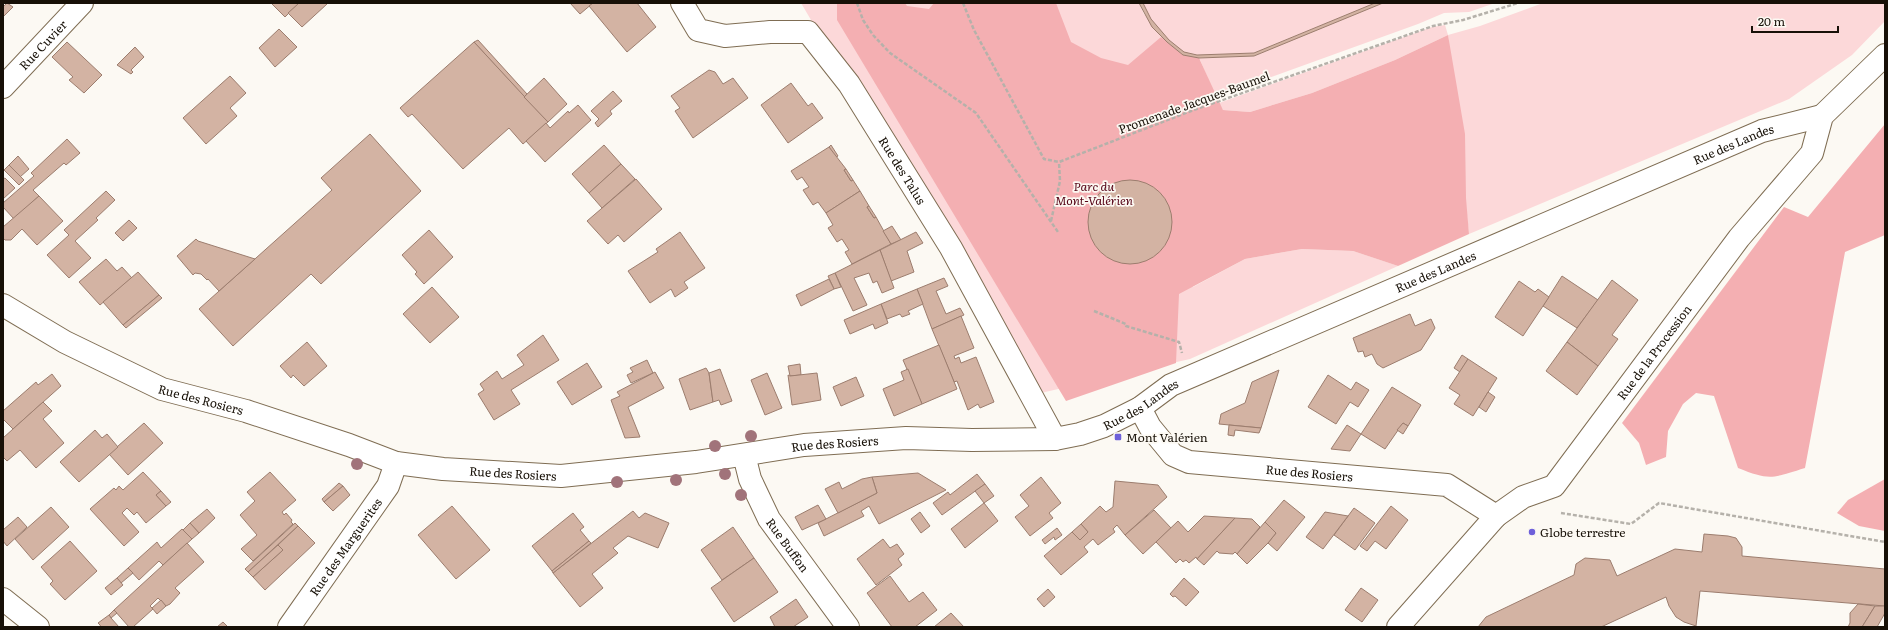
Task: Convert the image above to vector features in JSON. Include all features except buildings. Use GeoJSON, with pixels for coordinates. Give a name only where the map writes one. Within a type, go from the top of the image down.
{"type":"FeatureCollection","features":[{"type":"Feature","properties":{"kind":"street","name":"Rue Cuvier"},"geometry":{"type":"LineString","coordinates":[[3,87],[82,3]]}},
{"type":"Feature","properties":{"kind":"street","name":"Rue des Talus"},"geometry":{"type":"LineString","coordinates":[[682,3],[698,30],[705,32],[726,36],[770,32],[808,32],[849,84],[951,248],[1055,439]]}},
{"type":"Feature","properties":{"kind":"street"},"geometry":{"type":"LineString","coordinates":[[1822,116],[1885,55]]}},
{"type":"Feature","properties":{"kind":"street","name":"Rue des Landes"},"geometry":{"type":"LineString","coordinates":[[1055,439],[1080,434],[1104,426],[1140,408],[1170,385],[1754,134],[1822,116]]}},
{"type":"Feature","properties":{"kind":"street","name":"Rue de la Procession"},"geometry":{"type":"LineString","coordinates":[[1398,627],[1496,516],[1523,497],[1554,486],[1739,238],[1812,153],[1822,116]]}},
{"type":"Feature","properties":{"kind":"street","name":"Rue des Rosiers"},"geometry":{"type":"LineString","coordinates":[[3,304],[66,342],[162,389],[246,411],[349,445],[396,463],[443,469],[561,476],[696,462],[804,445],[906,438],[972,440],[1055,439]]}},
{"type":"Feature","properties":{"kind":"street","name":"Rue des Rosiers"},"geometry":{"type":"LineString","coordinates":[[1140,408],[1150,427],[1173,455],[1189,462],[1447,485],[1496,516]]}},
{"type":"Feature","properties":{"kind":"street","name":"Rue Buffon"},"geometry":{"type":"LineString","coordinates":[[744,455],[750,479],[769,519],[848,627]]}},
{"type":"Feature","properties":{"kind":"street","name":"Rue des Marguerites"},"geometry":{"type":"LineString","coordinates":[[289,627],[388,486],[396,463]]}},
{"type":"Feature","properties":{"kind":"street"},"geometry":{"type":"LineString","coordinates":[[3,599],[38,627]]}},
{"type":"Feature","properties":{"kind":"path"},"geometry":{"type":"LineString","coordinates":[[858,3],[863,20],[873,35],[890,53],[976,113],[1058,232]]}},
{"type":"Feature","properties":{"kind":"path"},"geometry":{"type":"LineString","coordinates":[[962,3],[974,30],[1044,159],[1059,162],[1060,181],[1051,221]]}},
{"type":"Feature","properties":{"kind":"path","name":"Promenade Jacques-Baumel"},"geometry":{"type":"LineString","coordinates":[[1059,162],[1191,111],[1433,26],[1463,20],[1518,3]]}},
{"type":"Feature","properties":{"kind":"path"},"geometry":{"type":"LineString","coordinates":[[1094,311],[1126,324],[1126,326],[1179,342],[1184,360]]}},
{"type":"Feature","properties":{"kind":"path"},"geometry":{"type":"LineString","coordinates":[[1556,512],[1631,524],[1659,503],[1885,542]]}},
{"type":"Feature","properties":{"kind":"green space","name":"Parc du Mont-Valérien"},"geometry":{"type":"Polygon","coordinates":[[[801,3],[1139,3],[1144,14],[1150,19],[1143,3],[1375,3],[1254,53],[1196,56],[1199,58],[1254,56],[1383,3],[1495,3],[1469,12],[1444,13],[1418,24],[1216,97],[1200,60],[1193,287],[1245,259],[1302,249],[1353,251],[1398,266],[1190,359],[1032,395],[801,3]]]}},
{"type":"Feature","properties":{"kind":"green space","name":"Parc du Mont-Valérien"},"geometry":{"type":"Polygon","coordinates":[[[837,3],[905,3],[907,6],[929,9],[934,3],[1056,3],[1071,42],[1101,58],[1128,65],[1161,37],[1183,55],[1199,58],[1223,110],[1250,112],[1312,93],[1395,60],[1448,35],[1465,134],[1466,198],[1469,234],[1398,266],[1353,251],[1302,249],[1245,259],[1179,294],[1176,363],[1066,401],[837,20],[837,3]]]}},
{"type":"Feature","properties":{"kind":"green space"},"geometry":{"type":"Polygon","coordinates":[[[1543,3],[1885,3],[1885,21],[1852,55],[1789,99],[1469,234],[1448,35],[1480,26],[1543,3]]]}},
{"type":"Feature","properties":{"kind":"green space"},"geometry":{"type":"Polygon","coordinates":[[[1445,25],[1448,35],[1395,60],[1312,93],[1250,112],[1223,110],[1219,103],[1432,27],[1445,25]]]}},
{"type":"Feature","properties":{"kind":"green space"},"geometry":{"type":"Polygon","coordinates":[[[1885,124],[1885,235],[1845,252],[1805,468],[1772,477],[1757,475],[1738,468],[1714,396],[1696,393],[1683,404],[1668,431],[1666,457],[1646,465],[1639,443],[1622,423],[1784,207],[1808,217],[1885,124]]]}},
{"type":"Feature","properties":{"kind":"green space"},"geometry":{"type":"Polygon","coordinates":[[[1885,479],[1885,531],[1859,526],[1837,513],[1848,500],[1885,479]]]}},
{"type":"Feature","properties":{"kind":"place","name":"Mont Valérien"},"geometry":{"type":"Point","coordinates":[1118,437]}},
{"type":"Feature","properties":{"kind":"place","name":"Globe terrestre"},"geometry":{"type":"Point","coordinates":[1532,532]}}]}
